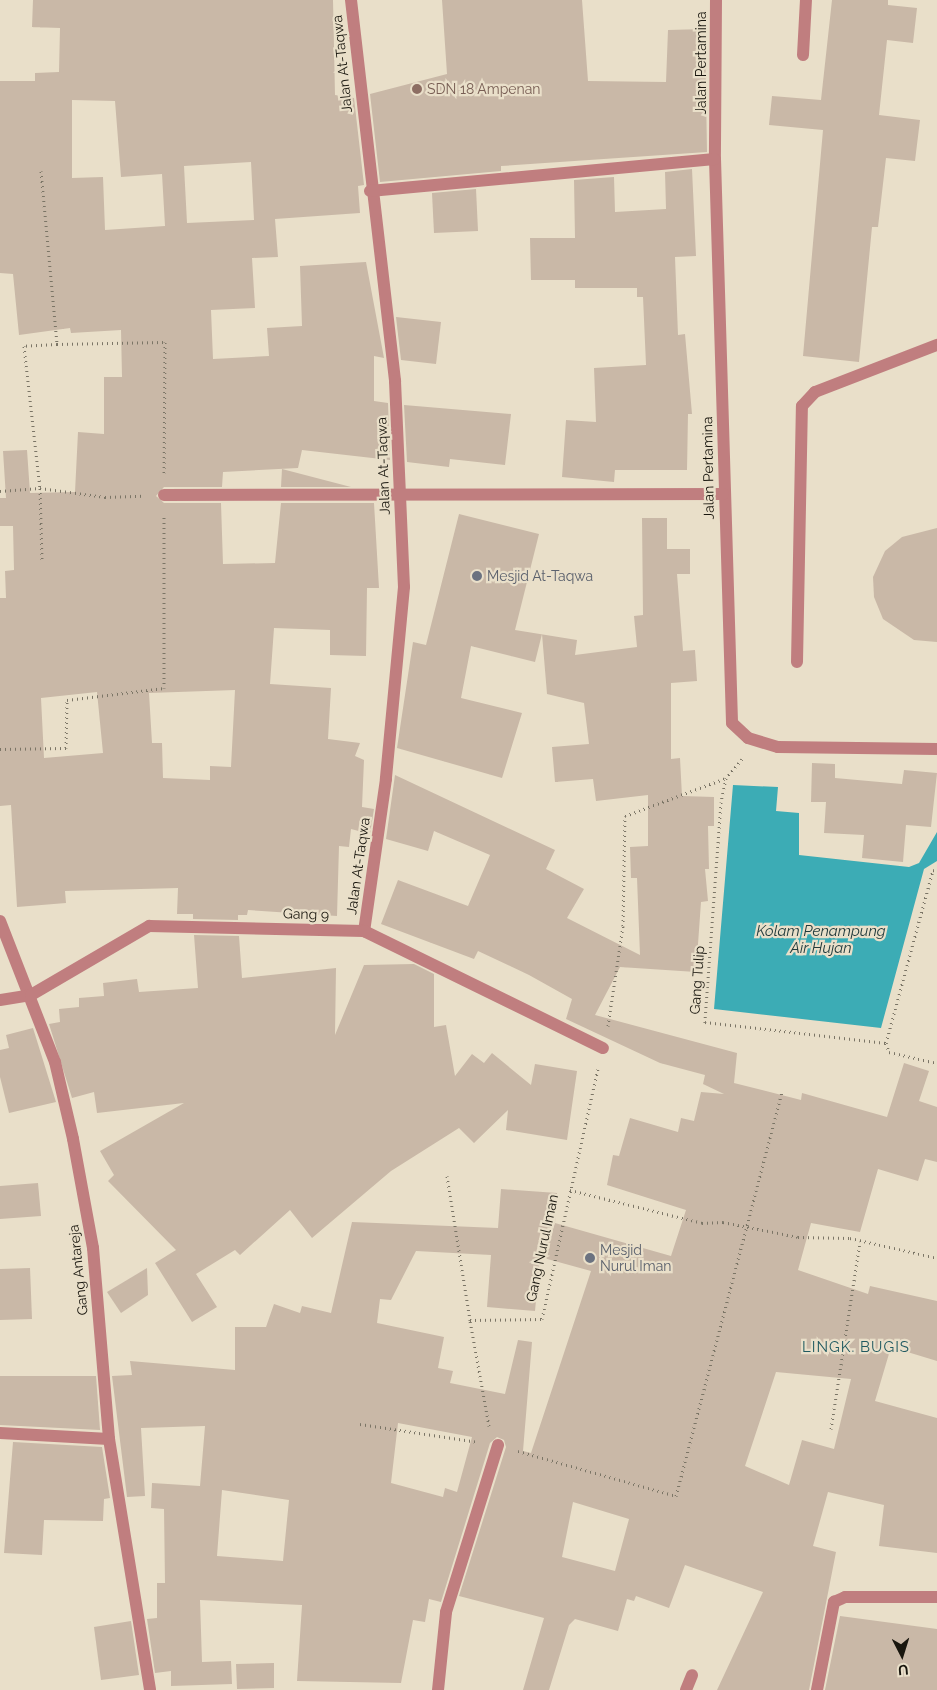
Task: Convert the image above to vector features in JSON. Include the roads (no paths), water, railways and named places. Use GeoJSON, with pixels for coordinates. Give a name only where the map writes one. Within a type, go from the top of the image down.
{"type":"FeatureCollection","features":[{"type":"Feature","properties":{"kind":"street","name":"Jalan At-Taqwa"},"geometry":{"type":"LineString","coordinates":[[351,0],[370,190],[394,381],[402,616],[386,778],[364,931]]}},
{"type":"Feature","properties":{"kind":"street","name":"Jalan Pertamina"},"geometry":{"type":"LineString","coordinates":[[716,0],[715,159],[728,710],[740,732],[758,742],[778,747],[937,749]]}},
{"type":"Feature","properties":{"kind":"street"},"geometry":{"type":"LineString","coordinates":[[803,54],[806,0]]}},
{"type":"Feature","properties":{"kind":"street"},"geometry":{"type":"LineString","coordinates":[[370,190],[715,159]]}},
{"type":"Feature","properties":{"kind":"street"},"geometry":{"type":"LineString","coordinates":[[798,662],[802,406],[815,392],[937,345]]}},
{"type":"Feature","properties":{"kind":"street"},"geometry":{"type":"LineString","coordinates":[[164,495],[723,494]]}},
{"type":"Feature","properties":{"kind":"street","name":"Gang Antareja"},"geometry":{"type":"LineString","coordinates":[[0,921],[31,995],[55,1062],[93,1248],[109,1439],[150,1690]]}},
{"type":"Feature","properties":{"kind":"street","name":"Gang 9"},"geometry":{"type":"LineString","coordinates":[[0,1000],[31,995],[149,926],[364,931],[603,1048]]}},
{"type":"Feature","properties":{"kind":"street"},"geometry":{"type":"LineString","coordinates":[[0,1433],[109,1439]]}},
{"type":"Feature","properties":{"kind":"street"},"geometry":{"type":"LineString","coordinates":[[438,1690],[446,1612],[495,1445]]}},
{"type":"Feature","properties":{"kind":"street"},"geometry":{"type":"LineString","coordinates":[[817,1690],[834,1602],[845,1597],[937,1597]]}},
{"type":"Feature","properties":{"kind":"street"},"geometry":{"type":"LineString","coordinates":[[686,1690],[692,1675]]}},
{"type":"Feature","properties":{"kind":"water","name":"Kolam Penampung Air Hujan"},"geometry":{"type":"Polygon","coordinates":[[[733,785],[778,787],[776,811],[799,813],[799,855],[909,867],[919,863],[937,832],[937,861],[924,869],[881,1028],[714,1009],[733,785]]]}},
{"type":"Feature","properties":{"kind":"place","name":"SDN 18 Ampenan"},"geometry":{"type":"Point","coordinates":[417,89]}},
{"type":"Feature","properties":{"kind":"place","name":"Mesjid At-Taqwa"},"geometry":{"type":"Point","coordinates":[477,576]}},
{"type":"Feature","properties":{"kind":"place","name":"Mesjid Nurul Iman"},"geometry":{"type":"Point","coordinates":[590,1258]}},
{"type":"Feature","properties":{"kind":"district","name":"LINGK. BUGIS"},"geometry":{"type":"Point","coordinates":[856,1348]}}]}
